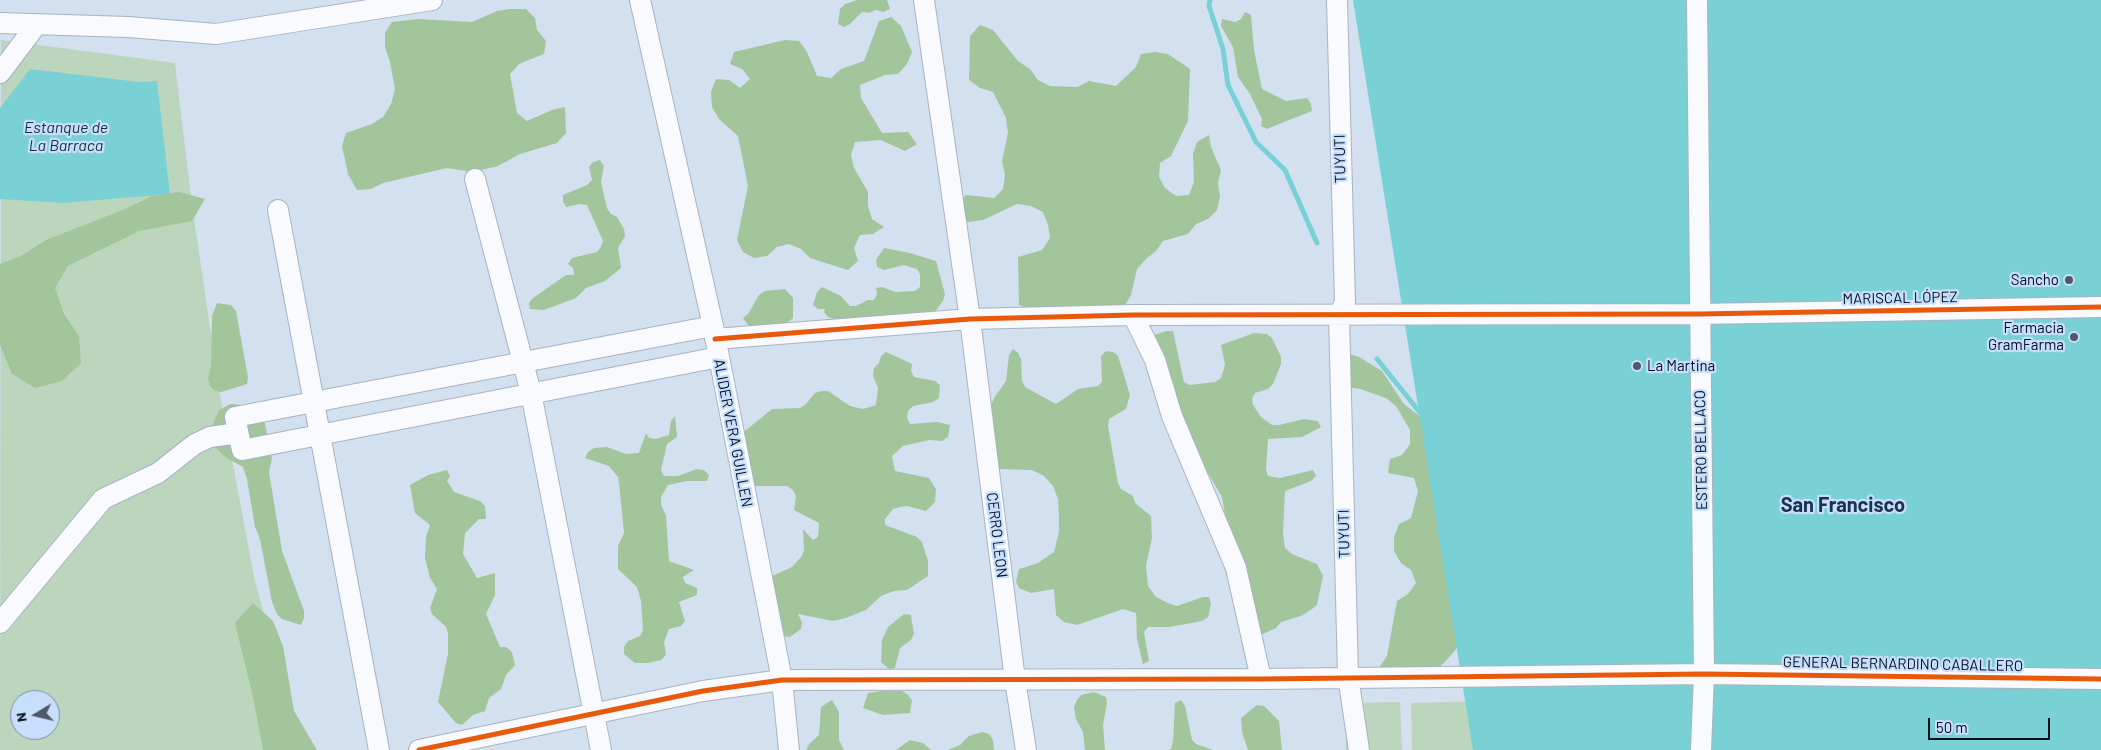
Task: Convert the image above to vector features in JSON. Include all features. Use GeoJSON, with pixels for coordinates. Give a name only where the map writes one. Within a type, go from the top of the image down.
{"type":"FeatureCollection","features":[{"type":"Feature","properties":{"kind":"street"},"geometry":{"type":"LineString","coordinates":[[0,23],[128,27],[216,34],[432,0]]}},
{"type":"Feature","properties":{"kind":"street","name":"ALIDER VERA GUILLEN"},"geometry":{"type":"LineString","coordinates":[[640,0],[716,341],[782,680],[789,750]]}},
{"type":"Feature","properties":{"kind":"street","name":"CERRO LEON"},"geometry":{"type":"LineString","coordinates":[[924,0],[970,319],[1015,680],[1026,750]]}},
{"type":"Feature","properties":{"kind":"street","name":"TUYUTI"},"geometry":{"type":"LineString","coordinates":[[1337,0],[1345,302],[1340,316],[1348,676],[1359,750]]}},
{"type":"Feature","properties":{"kind":"street","name":"ESTERO BELLACO"},"geometry":{"type":"LineString","coordinates":[[1697,0],[1704,674],[1701,750]]}},
{"type":"Feature","properties":{"kind":"street"},"geometry":{"type":"LineString","coordinates":[[0,73],[37,24]]}},
{"type":"Feature","properties":{"kind":"street"},"geometry":{"type":"LineString","coordinates":[[475,178],[531,393],[601,750]]}},
{"type":"Feature","properties":{"kind":"street"},"geometry":{"type":"LineString","coordinates":[[278,210],[379,750]]}},
{"type":"Feature","properties":{"kind":"street","name":"MARISCAL LÓPEZ"},"geometry":{"type":"LineString","coordinates":[[716,341],[970,319],[1133,315],[1700,314],[2101,307]]}},
{"type":"Feature","properties":{"kind":"street"},"geometry":{"type":"LineString","coordinates":[[1133,315],[1155,360],[1172,416],[1236,568],[1261,679]]}},
{"type":"Feature","properties":{"kind":"street"},"geometry":{"type":"LineString","coordinates":[[238,433],[314,402],[523,361],[716,341]]}},
{"type":"Feature","properties":{"kind":"street"},"geometry":{"type":"LineString","coordinates":[[0,623],[103,499],[158,473],[195,444],[210,437],[238,433],[321,434],[531,393],[716,341]]}},
{"type":"Feature","properties":{"kind":"street","name":"GENERAL BERNARDINO CABALLERO"},"geometry":{"type":"LineString","coordinates":[[419,750],[703,691],[782,680],[1261,679],[1348,676],[1704,674],[2101,679]]}},
{"type":"Feature","properties":{"kind":"shaded area"},"geometry":{"type":"Polygon","coordinates":[[[857,0],[887,0],[890,9],[883,12],[876,10],[869,13],[862,12],[850,24],[844,27],[838,24],[840,9],[845,4],[857,0]]]}},
{"type":"Feature","properties":{"kind":"shaded area"},"geometry":{"type":"Polygon","coordinates":[[[526,9],[535,18],[537,30],[546,41],[544,54],[519,64],[510,74],[517,113],[527,121],[552,110],[565,107],[566,133],[557,143],[520,154],[498,166],[473,172],[447,168],[383,183],[371,189],[357,190],[348,174],[342,146],[346,133],[372,124],[383,117],[391,104],[395,89],[385,47],[385,33],[392,22],[418,19],[472,22],[497,11],[526,9]]]}},
{"type":"Feature","properties":{"kind":"shaded area"},"geometry":{"type":"Polygon","coordinates":[[[1245,12],[1251,15],[1254,50],[1262,89],[1286,101],[1307,98],[1311,104],[1312,111],[1267,129],[1261,126],[1262,119],[1250,94],[1238,77],[1233,47],[1221,26],[1222,19],[1235,22],[1241,19],[1245,12]]]}},
{"type":"Feature","properties":{"kind":"shaded area"},"geometry":{"type":"Polygon","coordinates":[[[891,17],[901,26],[912,52],[907,64],[898,74],[885,75],[860,85],[861,98],[882,133],[908,132],[917,144],[905,151],[881,140],[855,142],[851,155],[854,168],[868,192],[868,206],[872,219],[884,227],[873,234],[860,235],[854,248],[858,261],[848,270],[810,258],[801,249],[789,244],[777,247],[767,256],[754,258],[743,252],[737,240],[748,186],[738,136],[719,119],[712,107],[711,92],[716,79],[729,80],[740,88],[750,79],[742,69],[730,64],[734,52],[785,40],[799,41],[807,52],[817,76],[831,78],[841,69],[864,61],[879,21],[891,17]]]}},
{"type":"Feature","properties":{"kind":"shaded area"},"geometry":{"type":"Polygon","coordinates":[[[980,25],[993,30],[1018,61],[1030,69],[1038,80],[1050,86],[1077,87],[1089,81],[1116,86],[1136,67],[1141,54],[1155,52],[1168,54],[1190,69],[1188,121],[1171,156],[1160,163],[1159,177],[1165,188],[1176,196],[1189,195],[1194,182],[1193,154],[1197,142],[1209,135],[1211,147],[1221,170],[1218,183],[1220,197],[1217,210],[1208,219],[1196,224],[1188,234],[1163,241],[1156,251],[1137,269],[1131,295],[1124,307],[1032,310],[1019,305],[1018,257],[1042,250],[1050,238],[1043,212],[1031,206],[1017,204],[983,220],[969,222],[956,219],[957,205],[966,195],[994,198],[1003,189],[1005,175],[1002,161],[1008,133],[1006,118],[993,92],[980,88],[969,80],[970,36],[980,25]]]}},
{"type":"Feature","properties":{"kind":"shaded area"},"geometry":{"type":"Polygon","coordinates":[[[1,40],[175,63],[192,205],[220,395],[254,577],[301,750],[0,750],[1,40]]]}},
{"type":"Feature","properties":{"kind":"shaded area"},"geometry":{"type":"Polygon","coordinates":[[[600,160],[604,166],[601,182],[607,208],[611,214],[617,217],[624,229],[625,236],[618,248],[621,268],[605,281],[586,288],[576,298],[544,310],[530,309],[529,303],[533,298],[566,275],[574,275],[573,268],[568,264],[572,258],[597,252],[601,247],[603,241],[587,205],[580,204],[566,207],[563,201],[563,195],[587,185],[592,180],[589,167],[593,162],[600,160]]]}},
{"type":"Feature","properties":{"kind":"shaded area"},"geometry":{"type":"Polygon","coordinates":[[[179,192],[205,199],[192,221],[139,231],[68,266],[55,288],[64,314],[79,336],[81,363],[62,381],[35,388],[12,374],[0,345],[0,264],[21,256],[46,240],[125,209],[152,196],[179,192]]]}},
{"type":"Feature","properties":{"kind":"shaded area"},"geometry":{"type":"Polygon","coordinates":[[[884,248],[936,261],[945,294],[943,301],[934,313],[880,315],[847,324],[828,317],[824,312],[825,309],[818,309],[813,305],[817,292],[822,287],[841,296],[850,306],[856,306],[868,300],[874,300],[877,294],[876,288],[882,287],[895,292],[915,291],[920,287],[920,274],[917,269],[904,265],[884,270],[877,267],[876,260],[884,248]]]}},
{"type":"Feature","properties":{"kind":"shaded area"},"geometry":{"type":"Polygon","coordinates":[[[785,289],[793,298],[793,318],[783,327],[751,329],[743,318],[748,314],[759,295],[765,291],[785,289]]]}},
{"type":"Feature","properties":{"kind":"shaded area"},"geometry":{"type":"Polygon","coordinates":[[[217,303],[231,305],[236,311],[248,377],[247,384],[221,392],[215,391],[210,386],[208,379],[211,365],[212,316],[217,303]]]}},
{"type":"Feature","properties":{"kind":"shaded area"},"geometry":{"type":"Polygon","coordinates":[[[1166,331],[1173,331],[1184,382],[1190,385],[1215,382],[1221,378],[1225,365],[1221,345],[1254,333],[1267,334],[1272,338],[1281,357],[1281,364],[1273,384],[1268,389],[1255,393],[1252,399],[1253,405],[1261,417],[1272,425],[1304,419],[1318,421],[1321,427],[1302,437],[1268,439],[1266,469],[1268,476],[1280,478],[1313,470],[1316,476],[1311,481],[1285,491],[1283,534],[1285,548],[1292,554],[1317,564],[1323,576],[1317,605],[1301,616],[1281,622],[1276,628],[1263,634],[1257,634],[1229,538],[1222,497],[1205,468],[1146,338],[1166,331]]]}},
{"type":"Feature","properties":{"kind":"shaded area"},"geometry":{"type":"Polygon","coordinates":[[[1013,349],[1021,359],[1022,381],[1025,387],[1056,404],[1078,389],[1098,386],[1102,382],[1101,356],[1106,351],[1113,352],[1118,356],[1130,395],[1126,409],[1109,419],[1108,426],[1118,483],[1121,489],[1133,496],[1135,503],[1151,516],[1152,538],[1146,566],[1148,586],[1156,597],[1177,606],[1203,597],[1209,597],[1211,604],[1208,617],[1202,621],[1169,627],[1148,627],[1144,632],[1149,661],[1143,664],[1137,639],[1136,613],[1123,609],[1077,625],[1064,622],[1056,615],[1054,589],[1031,593],[1019,588],[1016,582],[1019,569],[1038,563],[1054,552],[1059,532],[1059,519],[1058,499],[1053,486],[1044,476],[1032,470],[998,469],[989,411],[994,398],[1006,381],[1009,355],[1013,349]]]}},
{"type":"Feature","properties":{"kind":"shaded area"},"geometry":{"type":"Polygon","coordinates":[[[886,352],[912,364],[911,371],[914,377],[935,381],[940,385],[939,398],[933,402],[913,406],[908,411],[907,418],[910,424],[937,422],[950,425],[948,437],[942,441],[929,440],[903,446],[892,456],[895,471],[929,478],[936,489],[935,502],[926,511],[907,506],[900,507],[893,509],[885,519],[885,525],[917,537],[922,542],[928,561],[928,576],[907,590],[894,591],[881,596],[866,610],[846,618],[833,621],[798,614],[802,622],[801,629],[790,637],[783,636],[766,579],[792,567],[802,556],[804,550],[803,529],[813,540],[818,537],[819,523],[794,510],[796,496],[793,490],[787,486],[754,486],[740,435],[772,409],[800,408],[815,393],[821,391],[828,391],[850,406],[863,409],[876,405],[878,388],[873,376],[874,368],[879,363],[881,356],[886,352]]]}},
{"type":"Feature","properties":{"kind":"shaded area"},"geometry":{"type":"Polygon","coordinates":[[[1346,353],[1359,357],[1382,371],[1404,404],[1426,421],[1462,642],[1445,662],[1424,680],[1385,680],[1379,668],[1387,656],[1397,601],[1408,594],[1416,583],[1411,570],[1401,563],[1394,551],[1394,537],[1399,524],[1411,518],[1418,491],[1414,478],[1388,473],[1390,459],[1402,455],[1410,444],[1410,430],[1396,406],[1386,398],[1360,389],[1347,387],[1346,353]]]}},
{"type":"Feature","properties":{"kind":"shaded area"},"geometry":{"type":"Polygon","coordinates":[[[230,404],[257,406],[264,419],[272,458],[269,472],[282,551],[304,611],[301,625],[282,619],[277,614],[272,602],[243,467],[225,457],[207,438],[219,410],[230,404]]]}},
{"type":"Feature","properties":{"kind":"shaded area"},"geometry":{"type":"Polygon","coordinates":[[[675,416],[677,437],[667,444],[661,470],[664,476],[678,476],[697,469],[704,470],[709,475],[707,481],[687,481],[668,485],[661,497],[661,504],[666,516],[669,561],[694,570],[683,577],[685,583],[697,588],[697,595],[679,602],[685,621],[681,626],[669,629],[664,642],[666,655],[661,660],[635,663],[624,654],[624,647],[628,641],[640,636],[643,630],[641,601],[637,587],[618,569],[618,546],[624,533],[618,477],[609,466],[585,458],[588,452],[594,448],[607,447],[626,454],[639,453],[646,433],[649,438],[656,439],[669,435],[671,421],[675,416]]]}},
{"type":"Feature","properties":{"kind":"shaded area"},"geometry":{"type":"Polygon","coordinates":[[[447,470],[450,476],[447,481],[454,492],[480,501],[485,506],[486,519],[479,519],[465,533],[463,554],[477,578],[495,573],[495,595],[486,614],[500,647],[506,647],[512,652],[515,665],[506,675],[501,689],[489,698],[485,711],[473,715],[462,725],[456,723],[438,702],[448,654],[448,634],[446,627],[432,614],[430,608],[437,589],[430,578],[425,558],[426,537],[430,525],[415,513],[410,485],[428,475],[447,470]]]}},
{"type":"Feature","properties":{"kind":"shaded area"},"geometry":{"type":"Polygon","coordinates":[[[253,603],[273,621],[283,646],[294,711],[317,750],[263,750],[253,697],[235,623],[253,603]]]}},
{"type":"Feature","properties":{"kind":"shaded area"},"geometry":{"type":"Polygon","coordinates":[[[904,614],[911,615],[914,634],[911,640],[900,648],[895,668],[889,669],[881,662],[882,640],[888,627],[904,614]]]}},
{"type":"Feature","properties":{"kind":"shaded area"},"geometry":{"type":"Polygon","coordinates":[[[902,691],[908,695],[912,700],[910,713],[883,715],[863,708],[868,693],[902,691]]]}},
{"type":"Feature","properties":{"kind":"shaded area"},"geometry":{"type":"Polygon","coordinates":[[[1094,692],[1106,697],[1107,703],[1103,725],[1105,750],[1085,750],[1083,732],[1076,719],[1074,707],[1077,700],[1081,695],[1094,692]]]}},
{"type":"Feature","properties":{"kind":"shaded area"},"geometry":{"type":"Polygon","coordinates":[[[832,700],[839,712],[839,740],[844,750],[806,750],[809,744],[819,735],[821,707],[832,700]]]}},
{"type":"Feature","properties":{"kind":"shaded area"},"geometry":{"type":"Polygon","coordinates":[[[1181,700],[1185,706],[1192,740],[1196,744],[1213,750],[1167,750],[1171,749],[1173,741],[1175,703],[1181,700]]]}},
{"type":"Feature","properties":{"kind":"shaded area"},"geometry":{"type":"Polygon","coordinates":[[[1496,701],[1497,750],[1412,750],[1411,703],[1496,701]]]}},
{"type":"Feature","properties":{"kind":"shaded area"},"geometry":{"type":"Polygon","coordinates":[[[1400,702],[1402,750],[1346,750],[1345,703],[1400,702]]]}},
{"type":"Feature","properties":{"kind":"shaded area"},"geometry":{"type":"Polygon","coordinates":[[[1257,705],[1264,706],[1279,721],[1282,750],[1248,750],[1242,732],[1241,718],[1257,705]]]}},
{"type":"Feature","properties":{"kind":"shaded area"},"geometry":{"type":"Polygon","coordinates":[[[982,732],[989,734],[993,740],[994,750],[948,750],[960,745],[969,736],[982,732]]]}},
{"type":"Feature","properties":{"kind":"shaded area"},"geometry":{"type":"Polygon","coordinates":[[[910,740],[923,743],[931,750],[896,750],[910,740]]]}},
{"type":"Feature","properties":{"kind":"water"},"geometry":{"type":"Polygon","coordinates":[[[1353,0],[2101,0],[2101,750],[1473,750],[1353,0]]]}},
{"type":"Feature","properties":{"kind":"water","name":"Estanque de La Barraca"},"geometry":{"type":"Polygon","coordinates":[[[30,69],[139,82],[157,81],[170,194],[63,203],[0,199],[0,108],[30,69]]]}},
{"type":"Feature","properties":{"kind":"waterway"},"geometry":{"type":"LineString","coordinates":[[1210,0],[1209,6],[1223,49],[1228,85],[1256,142],[1285,170],[1317,243]]}},
{"type":"Feature","properties":{"kind":"waterway"},"geometry":{"type":"LineString","coordinates":[[1377,359],[1422,415]]}},
{"type":"Feature","properties":{"kind":"cycle path"},"geometry":{"type":"LineString","coordinates":[[715,339],[970,319],[1133,315],[1700,314],[2101,307]]}},
{"type":"Feature","properties":{"kind":"cycle path"},"geometry":{"type":"LineString","coordinates":[[419,750],[703,691],[782,680],[1261,679],[1704,674],[2101,679]]}},
{"type":"Feature","properties":{"kind":"place","name":"Sancho"},"geometry":{"type":"Point","coordinates":[2069,280]}},
{"type":"Feature","properties":{"kind":"place","name":"Farmacia GramFarma"},"geometry":{"type":"Point","coordinates":[2074,337]}},
{"type":"Feature","properties":{"kind":"place","name":"La Martina"},"geometry":{"type":"Point","coordinates":[1637,366]}},
{"type":"Feature","properties":{"kind":"district","name":"San Francisco"},"geometry":{"type":"Point","coordinates":[1843,505]}}]}
